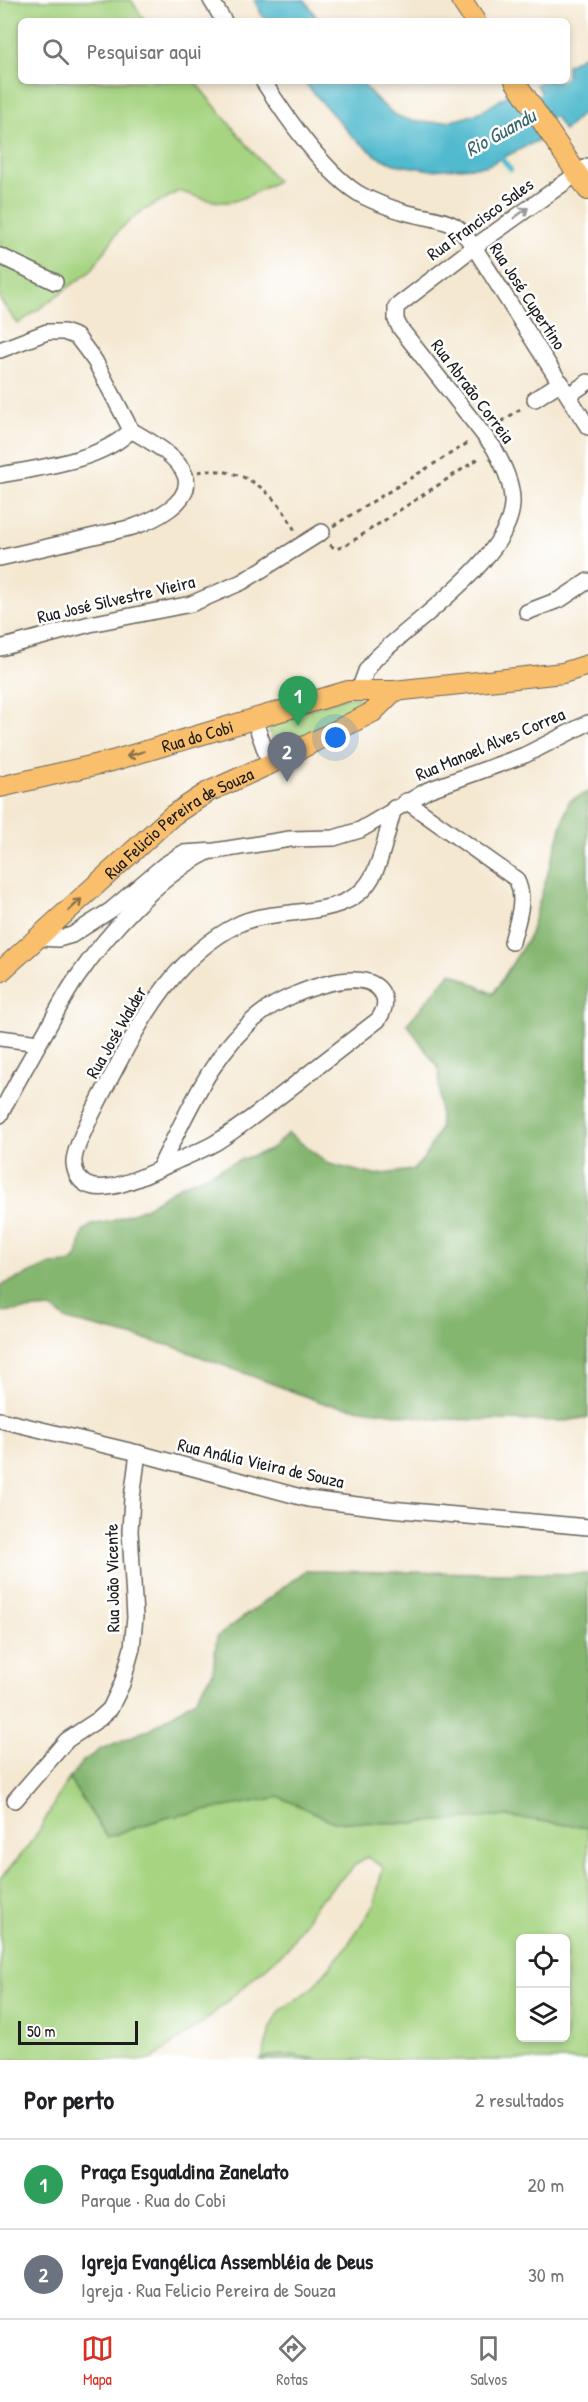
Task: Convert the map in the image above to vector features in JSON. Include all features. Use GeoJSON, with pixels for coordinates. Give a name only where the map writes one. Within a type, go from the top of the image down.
{"type":"FeatureCollection","features":[{"type":"Feature","properties":{"kind":"main road"},"geometry":{"type":"LineString","coordinates":[[461,0],[473,18]]}},
{"type":"Feature","properties":{"kind":"main road"},"geometry":{"type":"LineString","coordinates":[[519,86],[563,152],[582,170],[588,190]]}},
{"type":"Feature","properties":{"kind":"main road"},"geometry":{"type":"LineString","coordinates":[[394,691],[563,673],[588,665]]}},
{"type":"Feature","properties":{"kind":"main road","name":"Rua do Cobi"},"geometry":{"type":"LineString","coordinates":[[0,787],[112,761],[332,694],[359,690],[394,691]]}},
{"type":"Feature","properties":{"kind":"main road","name":"Rua Felicio Pereira de Souza"},"geometry":{"type":"LineString","coordinates":[[0,972],[173,815],[208,792],[270,764],[373,712],[394,691]]}},
{"type":"Feature","properties":{"kind":"street"},"geometry":{"type":"LineString","coordinates":[[211,0],[222,18]]}},
{"type":"Feature","properties":{"kind":"street","name":"Rua José Cupertino"},"geometry":{"type":"LineString","coordinates":[[265,84],[285,116],[348,186],[361,195],[401,211],[448,223],[462,232],[474,247],[588,427]]}},
{"type":"Feature","properties":{"kind":"street","name":"Rua Francisco Sales"},"geometry":{"type":"LineString","coordinates":[[398,306],[474,247],[582,170]]}},
{"type":"Feature","properties":{"kind":"street"},"geometry":{"type":"LineString","coordinates":[[0,256],[55,282]]}},
{"type":"Feature","properties":{"kind":"street","name":"Rua Abraão Correia"},"geometry":{"type":"LineString","coordinates":[[359,690],[366,671],[375,660],[473,573],[491,554],[502,537],[512,505],[504,467],[494,448],[400,328],[395,315],[398,306]]}},
{"type":"Feature","properties":{"kind":"street"},"geometry":{"type":"LineString","coordinates":[[0,350],[47,332],[70,333],[80,339],[109,385],[131,430],[175,461],[185,475],[184,491],[177,503],[148,522],[0,558]]}},
{"type":"Feature","properties":{"kind":"street"},"geometry":{"type":"LineString","coordinates":[[535,399],[588,382]]}},
{"type":"Feature","properties":{"kind":"street"},"geometry":{"type":"LineString","coordinates":[[0,475],[82,456],[117,442],[131,430]]}},
{"type":"Feature","properties":{"kind":"street","name":"Rua José Silvestre Vieira"},"geometry":{"type":"LineString","coordinates":[[0,648],[90,624],[191,604],[242,582],[322,532]]}},
{"type":"Feature","properties":{"kind":"street"},"geometry":{"type":"LineString","coordinates":[[527,612],[561,599],[588,581]]}},
{"type":"Feature","properties":{"kind":"street"},"geometry":{"type":"LineString","coordinates":[[254,719],[270,764]]}},
{"type":"Feature","properties":{"kind":"street","name":"Rua Manoel Alves Correa"},"geometry":{"type":"LineString","coordinates":[[39,938],[58,939],[72,935],[111,910],[175,857],[189,852],[209,852],[290,839],[334,838],[360,830],[428,789],[525,754],[588,723]]}},
{"type":"Feature","properties":{"kind":"street","name":"Rua Manoel Alves Correa"},"geometry":{"type":"LineString","coordinates":[[400,804],[516,879],[521,894],[521,905],[512,942]]}},
{"type":"Feature","properties":{"kind":"street","name":"Rua José Walder"},"geometry":{"type":"LineString","coordinates":[[159,1169],[189,1109],[218,1060],[243,1029],[265,1010],[318,984],[358,980],[375,985],[384,996],[385,1005],[378,1020],[249,1120],[213,1144],[132,1182],[98,1188],[81,1179],[74,1163],[90,1119],[153,1001],[192,956],[213,939],[238,924],[268,915],[333,908],[353,898],[366,887],[376,872],[400,804]]}},
{"type":"Feature","properties":{"kind":"street"},"geometry":{"type":"LineString","coordinates":[[0,1115],[74,982],[107,940],[181,868],[209,852]]}},
{"type":"Feature","properties":{"kind":"street"},"geometry":{"type":"LineString","coordinates":[[0,1038],[39,1043]]}},
{"type":"Feature","properties":{"kind":"street","name":"Rua Anália Vieira de Souza"},"geometry":{"type":"LineString","coordinates":[[0,1420],[138,1453],[308,1498],[390,1509],[588,1527]]}},
{"type":"Feature","properties":{"kind":"street","name":"Rua João Vicente"},"geometry":{"type":"LineString","coordinates":[[15,1800],[66,1740],[99,1719],[110,1709],[122,1684],[132,1648],[135,1617],[130,1531],[138,1453]]}},
{"type":"Feature","properties":{"kind":"path"},"geometry":{"type":"LineString","coordinates":[[494,448],[345,546],[334,548],[322,532],[484,433],[535,399]]}},
{"type":"Feature","properties":{"kind":"path"},"geometry":{"type":"LineString","coordinates":[[185,475],[210,470],[227,472],[249,479],[266,490],[279,505],[291,522],[301,545]]}},
{"type":"Feature","properties":{"kind":"green space"},"geometry":{"type":"Polygon","coordinates":[[[0,0],[131,0],[143,18],[18,18],[18,84],[196,84],[277,181],[249,196],[229,202],[210,200],[179,191],[142,211],[119,230],[91,271],[18,324],[0,300],[0,0]]]}},
{"type":"Feature","properties":{"kind":"green space"},"geometry":{"type":"Polygon","coordinates":[[[347,697],[370,700],[367,704],[281,751],[276,745],[270,734],[268,722],[347,697]]]}},
{"type":"Feature","properties":{"kind":"green space"},"geometry":{"type":"Polygon","coordinates":[[[588,792],[588,1417],[566,1421],[432,1419],[326,1404],[172,1346],[67,1320],[51,1308],[0,1312],[0,1286],[51,1264],[71,1263],[77,1256],[83,1231],[92,1225],[112,1221],[145,1208],[178,1187],[240,1160],[270,1150],[288,1133],[329,1164],[374,1175],[413,1170],[424,1158],[440,1128],[439,1069],[407,1024],[451,972],[493,994],[529,937],[569,801],[588,792]]]}},
{"type":"Feature","properties":{"kind":"green space"},"geometry":{"type":"Polygon","coordinates":[[[305,1571],[588,1574],[588,1828],[506,1816],[412,1823],[334,1822],[280,1797],[165,1818],[107,1837],[69,1779],[82,1762],[101,1749],[150,1729],[195,1700],[213,1672],[217,1637],[305,1571]]]}},
{"type":"Feature","properties":{"kind":"green space"},"geometry":{"type":"Polygon","coordinates":[[[69,1779],[107,1837],[165,1818],[280,1797],[334,1822],[412,1823],[506,1816],[588,1828],[588,2060],[318,2060],[283,2055],[262,2059],[270,2030],[280,2011],[311,1989],[345,1949],[374,1905],[383,1867],[367,1857],[357,1863],[317,1903],[287,1949],[206,2020],[151,2060],[0,2060],[0,1878],[36,1836],[69,1779]]]}},
{"type":"Feature","properties":{"kind":"green space"},"geometry":{"type":"Polygon","coordinates":[[[293,2055],[318,2060],[259,2060],[270,2056],[293,2055]]]}},
{"type":"Feature","properties":{"kind":"water"},"geometry":{"type":"Polygon","coordinates":[[[254,0],[305,0],[317,18],[263,18],[254,0]]]}},
{"type":"Feature","properties":{"kind":"water"},"geometry":{"type":"Polygon","coordinates":[[[588,53],[588,108],[564,131],[536,84],[570,84],[570,63],[588,53]]]}},
{"type":"Feature","properties":{"kind":"water"},"geometry":{"type":"Polygon","coordinates":[[[306,84],[364,84],[390,111],[400,117],[424,122],[450,121],[474,115],[511,93],[541,139],[486,166],[431,170],[394,164],[377,156],[352,136],[306,84]]]}},
{"type":"Feature","properties":{"kind":"waterway","name":"Rio Guandu"},"geometry":{"type":"LineString","coordinates":[[511,128],[588,80]]}},
{"type":"Feature","properties":{"kind":"waterway"},"geometry":{"type":"LineString","coordinates":[[499,155],[511,170]]}},
{"type":"Feature","properties":{"kind":"place","name":"Praça Esgualdina Zanelato"},"geometry":{"type":"Point","coordinates":[298,726]}},
{"type":"Feature","properties":{"kind":"place","name":"Igreja Evangélica Assembléia de Deus"},"geometry":{"type":"Point","coordinates":[287,782]}}]}
